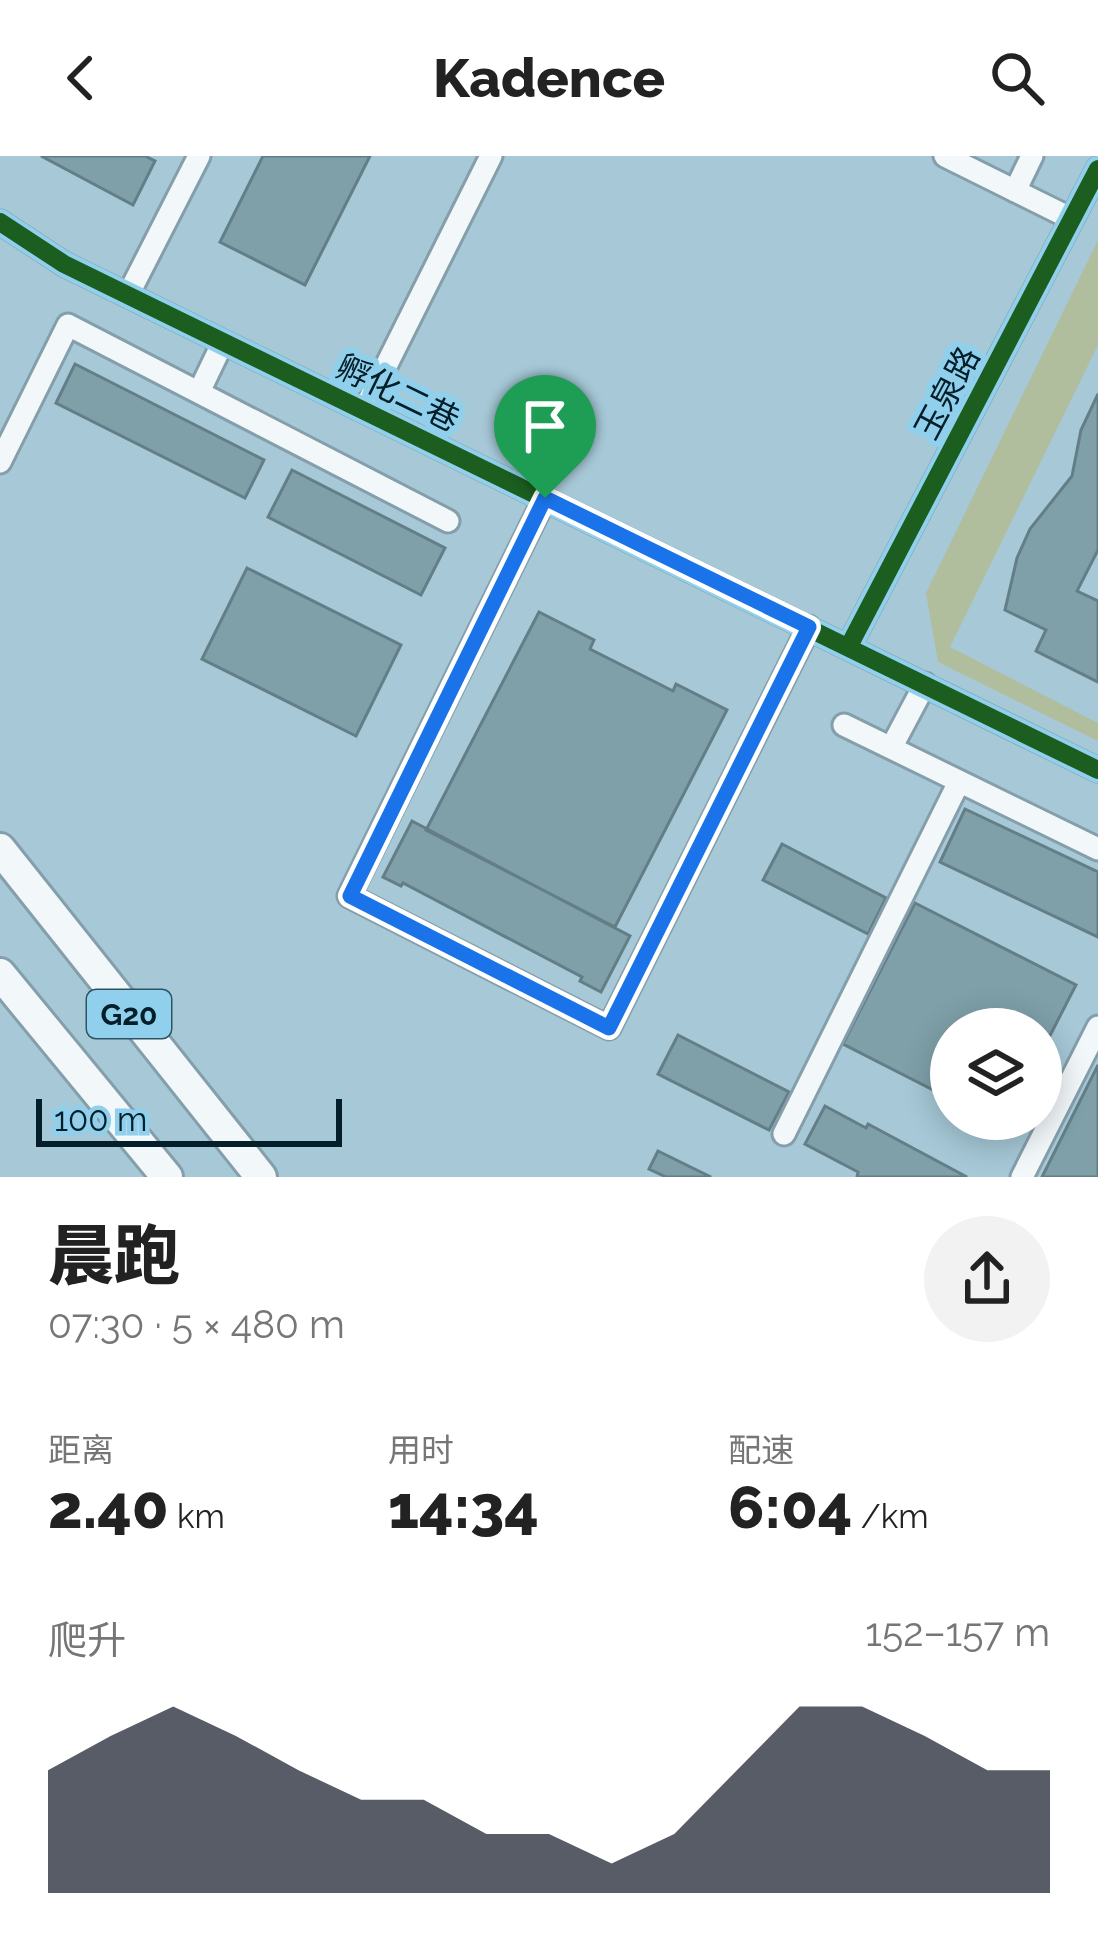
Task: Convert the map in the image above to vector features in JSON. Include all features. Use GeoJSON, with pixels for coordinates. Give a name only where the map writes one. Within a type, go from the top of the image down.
{"type":"FeatureCollection","features":[{"type":"Feature","properties":{"kind":"highway","name":"G20"},"geometry":{"type":"LineString","coordinates":[[0,849],[63,934],[261,1177]]}},
{"type":"Feature","properties":{"kind":"highway"},"geometry":{"type":"LineString","coordinates":[[63,934],[280,1177]]}},
{"type":"Feature","properties":{"kind":"highway","name":"G20"},"geometry":{"type":"LineString","coordinates":[[0,974],[167,1177]]}},
{"type":"Feature","properties":{"kind":"street"},"geometry":{"type":"LineString","coordinates":[[128,296],[199,156]]}},
{"type":"Feature","properties":{"kind":"street"},"geometry":{"type":"LineString","coordinates":[[364,410],[491,156]]}},
{"type":"Feature","properties":{"kind":"street"},"geometry":{"type":"LineString","coordinates":[[945,156],[1072,219]]}},
{"type":"Feature","properties":{"kind":"street"},"geometry":{"type":"LineString","coordinates":[[1015,190],[1032,156]]}},
{"type":"Feature","properties":{"kind":"street","name":"玉泉路"},"geometry":{"type":"LineString","coordinates":[[849,646],[1098,169]]}},
{"type":"Feature","properties":{"kind":"street","name":"孵化二巷"},"geometry":{"type":"LineString","coordinates":[[0,222],[64,264],[128,296],[1098,770]]}},
{"type":"Feature","properties":{"kind":"street"},"geometry":{"type":"LineString","coordinates":[[0,462],[68,325],[448,521]]}},
{"type":"Feature","properties":{"kind":"street"},"geometry":{"type":"LineString","coordinates":[[199,392],[223,342]]}},
{"type":"Feature","properties":{"kind":"street"},"geometry":{"type":"LineString","coordinates":[[545,498],[350,896],[609,1028],[809,627]]}},
{"type":"Feature","properties":{"kind":"street"},"geometry":{"type":"LineString","coordinates":[[891,748],[925,684]]}},
{"type":"Feature","properties":{"kind":"street"},"geometry":{"type":"LineString","coordinates":[[844,725],[1098,849]]}},
{"type":"Feature","properties":{"kind":"street"},"geometry":{"type":"LineString","coordinates":[[784,1134],[959,782]]}},
{"type":"Feature","properties":{"kind":"street"},"geometry":{"type":"LineString","coordinates":[[1022,1177],[1098,1027]]}},
{"type":"Feature","properties":{"kind":"green space"},"geometry":{"type":"Polygon","coordinates":[[[1098,240],[1098,345],[950,647],[1098,723],[1098,741],[938,662],[926,593],[1098,240]]]}},
{"type":"Feature","properties":{"kind":"building"},"geometry":{"type":"Polygon","coordinates":[[[41,156],[145,156],[155,161],[133,205],[41,156]]]}},
{"type":"Feature","properties":{"kind":"building"},"geometry":{"type":"Polygon","coordinates":[[[263,156],[370,156],[305,285],[220,242],[263,156]]]}},
{"type":"Feature","properties":{"kind":"building"},"geometry":{"type":"Polygon","coordinates":[[[75,364],[264,460],[245,498],[56,403],[75,364]]]}},
{"type":"Feature","properties":{"kind":"building"},"geometry":{"type":"Polygon","coordinates":[[[1098,394],[1098,550],[1077,591],[1098,601],[1098,682],[1036,651],[1046,630],[1005,610],[1017,558],[1030,529],[1072,476],[1081,430],[1098,394]]]}},
{"type":"Feature","properties":{"kind":"building"},"geometry":{"type":"Polygon","coordinates":[[[292,470],[445,548],[421,595],[268,517],[292,470]]]}},
{"type":"Feature","properties":{"kind":"building"},"geometry":{"type":"Polygon","coordinates":[[[247,568],[401,645],[356,736],[202,659],[247,568]]]}},
{"type":"Feature","properties":{"kind":"building"},"geometry":{"type":"Polygon","coordinates":[[[539,612],[594,640],[590,649],[673,691],[676,684],[727,710],[615,927],[426,830],[539,612]]]}},
{"type":"Feature","properties":{"kind":"building"},"geometry":{"type":"Polygon","coordinates":[[[965,809],[1098,872],[1098,937],[940,862],[965,809]]]}},
{"type":"Feature","properties":{"kind":"building"},"geometry":{"type":"Polygon","coordinates":[[[412,821],[630,936],[601,992],[580,981],[582,977],[403,883],[383,877],[412,821]]]}},
{"type":"Feature","properties":{"kind":"building"},"geometry":{"type":"Polygon","coordinates":[[[782,844],[886,898],[868,934],[763,880],[782,844]]]}},
{"type":"Feature","properties":{"kind":"building"},"geometry":{"type":"Polygon","coordinates":[[[915,903],[1076,985],[1062,1012],[1062,1008],[930,1008],[930,1088],[843,1044],[915,903]]]}},
{"type":"Feature","properties":{"kind":"building"},"geometry":{"type":"Polygon","coordinates":[[[678,1035],[789,1092],[769,1130],[658,1074],[678,1035]]]}},
{"type":"Feature","properties":{"kind":"building"},"geometry":{"type":"Polygon","coordinates":[[[1098,1065],[1098,1177],[1042,1177],[1098,1065]]]}},
{"type":"Feature","properties":{"kind":"building"},"geometry":{"type":"Polygon","coordinates":[[[825,1106],[967,1177],[857,1177],[858,1172],[805,1144],[825,1106]]]}},
{"type":"Feature","properties":{"kind":"building"},"geometry":{"type":"Polygon","coordinates":[[[658,1151],[711,1177],[666,1177],[649,1169],[658,1151]]]}},
{"type":"Feature","properties":{"kind":"cycle path"},"geometry":{"type":"LineString","coordinates":[[849,646],[1098,169]]}},
{"type":"Feature","properties":{"kind":"cycle path"},"geometry":{"type":"LineString","coordinates":[[0,222],[64,264],[1098,770]]}},
{"type":"Feature","properties":{"kind":"route"},"geometry":{"type":"LineString","coordinates":[[545,498],[809,627],[609,1028],[350,896],[545,498]]}}]}
